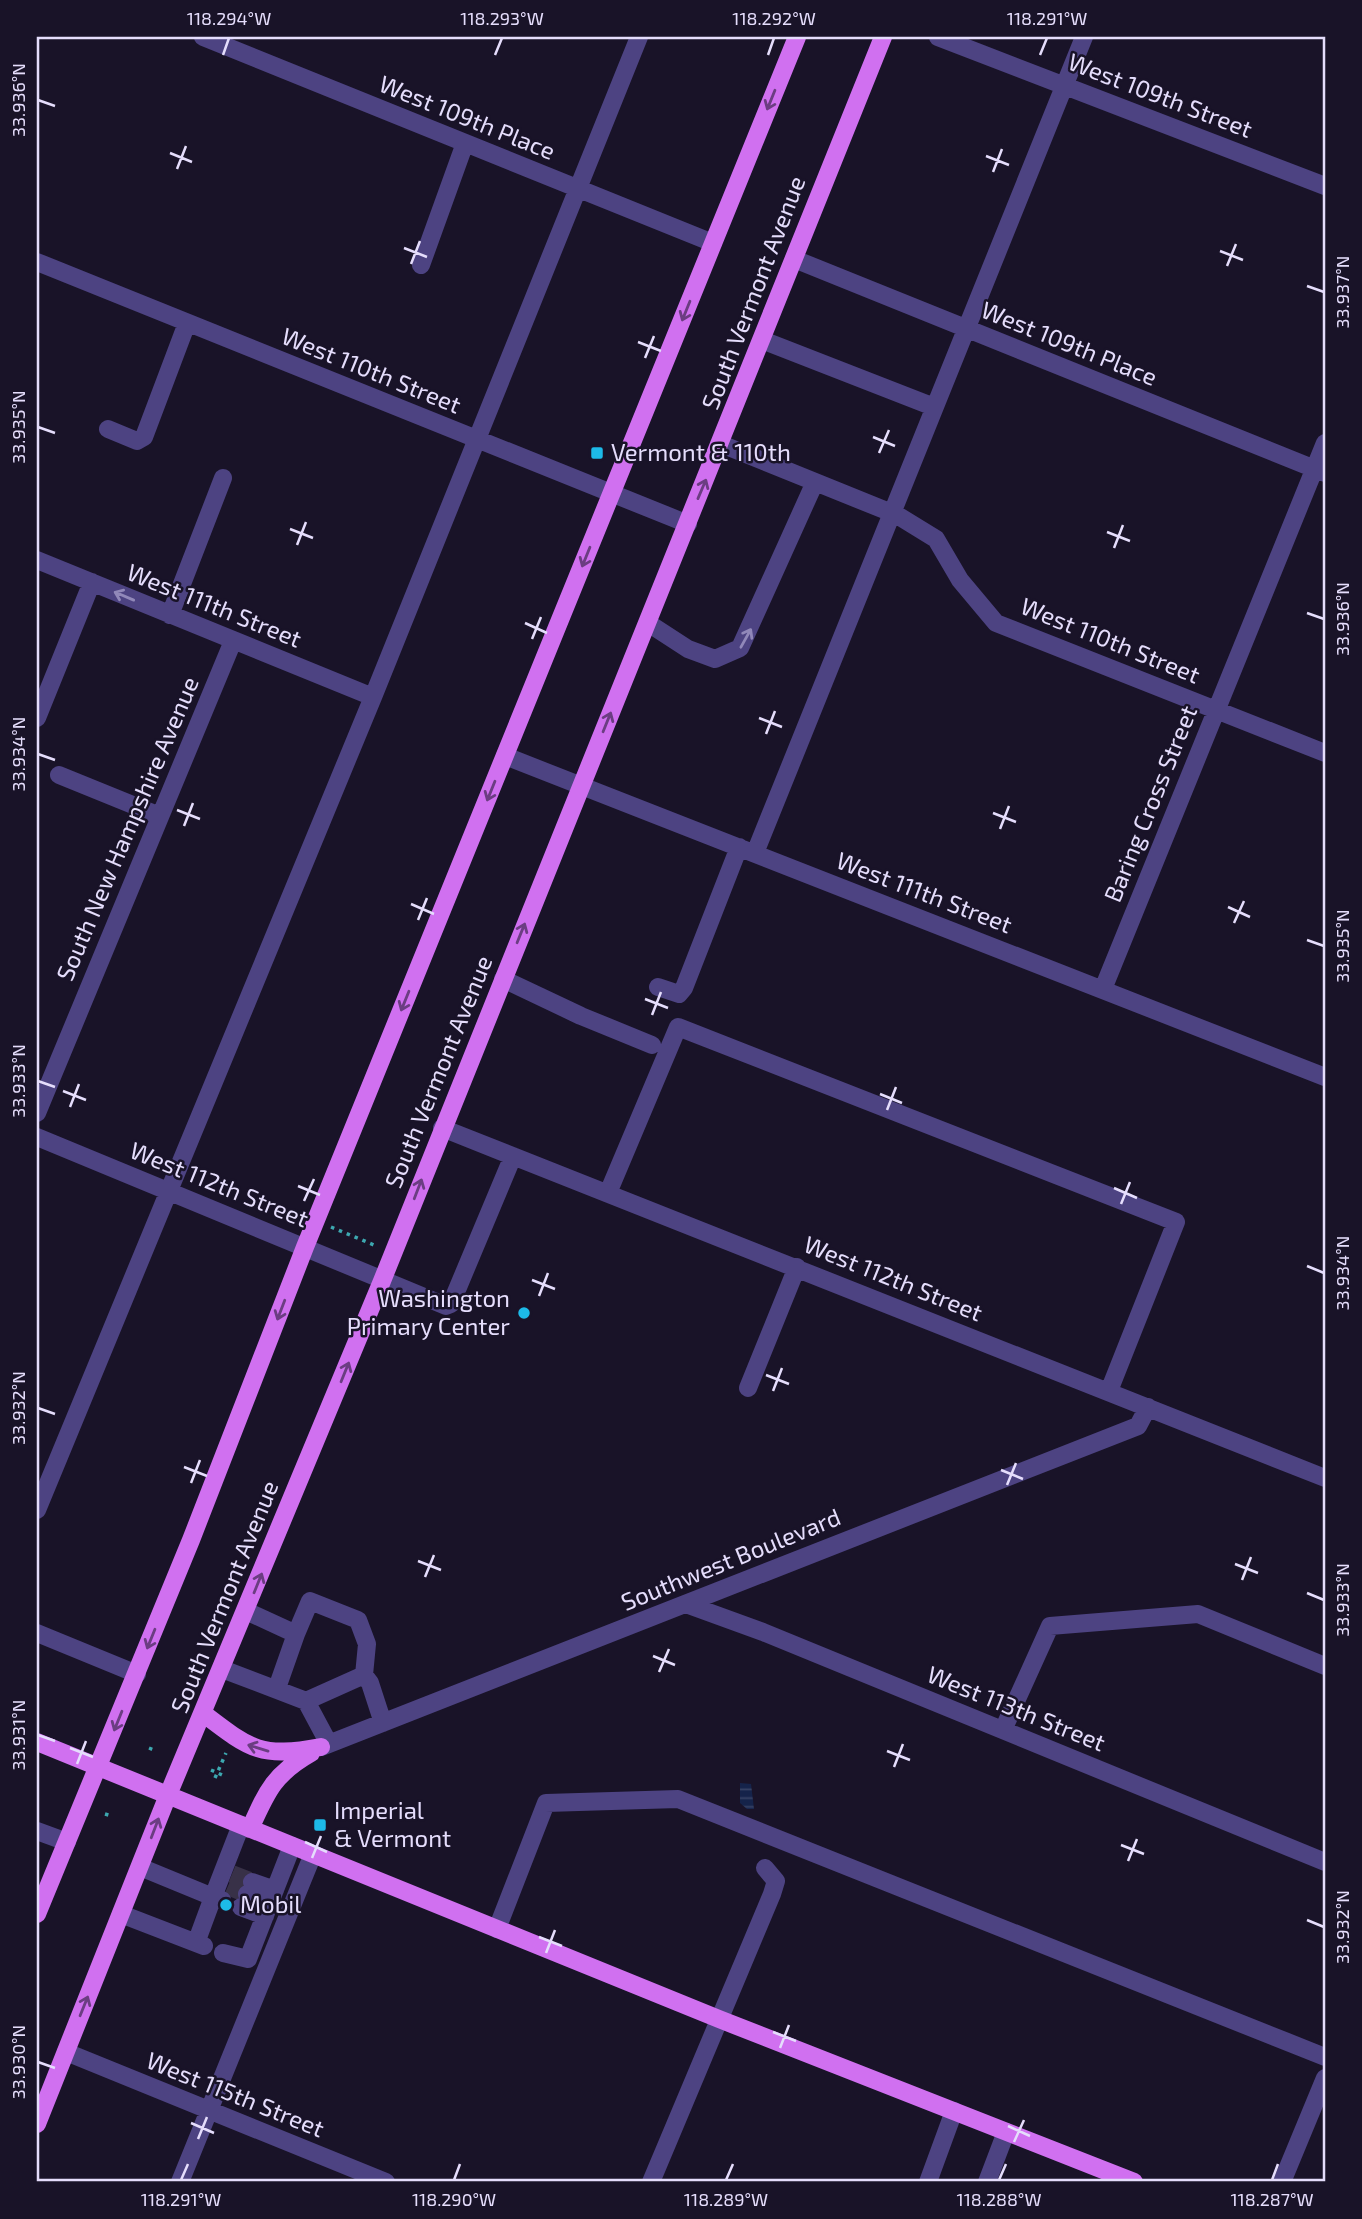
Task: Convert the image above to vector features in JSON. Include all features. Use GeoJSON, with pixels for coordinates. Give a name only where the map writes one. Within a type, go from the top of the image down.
{"type":"FeatureCollection","features":[{"type":"Feature","properties":{"kind":"main road"},"geometry":{"type":"LineString","coordinates":[[39,1903],[137,1674],[305,1247],[797,37]]}},
{"type":"Feature","properties":{"kind":"main road"},"geometry":{"type":"LineString","coordinates":[[871,37],[873,58]]}},
{"type":"Feature","properties":{"kind":"main road","name":"South Vermont Avenue"},"geometry":{"type":"LineString","coordinates":[[37,2123],[168,1795],[204,1714],[382,1280],[883,37]]}},
{"type":"Feature","properties":{"kind":"main road"},"geometry":{"type":"LineString","coordinates":[[204,1714],[254,1748],[288,1753],[325,1746]]}},
{"type":"Feature","properties":{"kind":"main road"},"geometry":{"type":"LineString","coordinates":[[37,1742],[719,2019],[1134,2182]]}},
{"type":"Feature","properties":{"kind":"main road"},"geometry":{"type":"LineString","coordinates":[[246,1827],[280,1772],[325,1746]]}},
{"type":"Feature","properties":{"kind":"street","name":"West 109th Place"},"geometry":{"type":"LineString","coordinates":[[203,37],[713,243]]}},
{"type":"Feature","properties":{"kind":"street"},"geometry":{"type":"LineString","coordinates":[[37,1510],[373,697],[639,37]]}},
{"type":"Feature","properties":{"kind":"street","name":"West 109th Street"},"geometry":{"type":"LineString","coordinates":[[938,37],[1325,186]]}},
{"type":"Feature","properties":{"kind":"street"},"geometry":{"type":"LineString","coordinates":[[658,987],[679,994],[684,988],[747,850],[891,513],[1084,37]]}},
{"type":"Feature","properties":{"kind":"street"},"geometry":{"type":"LineString","coordinates":[[421,265],[465,143]]}},
{"type":"Feature","properties":{"kind":"street","name":"West 109th Place"},"geometry":{"type":"LineString","coordinates":[[794,259],[1320,471]]}},
{"type":"Feature","properties":{"kind":"street","name":"West 110th Street"},"geometry":{"type":"LineString","coordinates":[[37,262],[688,524]]}},
{"type":"Feature","properties":{"kind":"street"},"geometry":{"type":"LineString","coordinates":[[108,429],[137,441],[144,437],[187,323]]}},
{"type":"Feature","properties":{"kind":"street"},"geometry":{"type":"LineString","coordinates":[[762,340],[934,407]]}},
{"type":"Feature","properties":{"kind":"street","name":"Baring Cross Street"},"geometry":{"type":"LineString","coordinates":[[1103,989],[1215,710],[1320,471],[1325,443]]}},
{"type":"Feature","properties":{"kind":"street","name":"West 110th Street"},"geometry":{"type":"LineString","coordinates":[[721,444],[891,513],[936,539],[960,580],[996,623],[1325,753]]}},
{"type":"Feature","properties":{"kind":"street"},"geometry":{"type":"LineString","coordinates":[[170,615],[223,478]]}},
{"type":"Feature","properties":{"kind":"street"},"geometry":{"type":"LineString","coordinates":[[648,623],[688,649],[715,659],[740,648],[815,482]]}},
{"type":"Feature","properties":{"kind":"street","name":"West 111th Street"},"geometry":{"type":"LineString","coordinates":[[37,561],[373,697]]}},
{"type":"Feature","properties":{"kind":"street"},"geometry":{"type":"LineString","coordinates":[[37,718],[92,582]]}},
{"type":"Feature","properties":{"kind":"street","name":"South New Hampshire Avenue"},"geometry":{"type":"LineString","coordinates":[[37,1113],[233,641]]}},
{"type":"Feature","properties":{"kind":"street","name":"West 111th Street"},"geometry":{"type":"LineString","coordinates":[[505,756],[1325,1077]]}},
{"type":"Feature","properties":{"kind":"street"},"geometry":{"type":"LineString","coordinates":[[59,775],[160,816]]}},
{"type":"Feature","properties":{"kind":"street"},"geometry":{"type":"LineString","coordinates":[[503,979],[581,1016],[652,1045]]}},
{"type":"Feature","properties":{"kind":"street"},"geometry":{"type":"LineString","coordinates":[[608,1193],[678,1027],[1176,1222],[1109,1391]]}},
{"type":"Feature","properties":{"kind":"street","name":"West 112th Street"},"geometry":{"type":"LineString","coordinates":[[442,1128],[1325,1478]]}},
{"type":"Feature","properties":{"kind":"street","name":"West 112th Street"},"geometry":{"type":"LineString","coordinates":[[37,1137],[446,1306],[451,1304],[513,1156]]}},
{"type":"Feature","properties":{"kind":"street"},"geometry":{"type":"LineString","coordinates":[[748,1388],[797,1267]]}},
{"type":"Feature","properties":{"kind":"street","name":"Southwest Boulevard"},"geometry":{"type":"LineString","coordinates":[[325,1746],[1138,1426],[1148,1407]]}},
{"type":"Feature","properties":{"kind":"street"},"geometry":{"type":"LineString","coordinates":[[277,1688],[310,1601],[358,1620],[367,1644],[364,1675],[370,1683],[383,1723]]}},
{"type":"Feature","properties":{"kind":"street","name":"West 113th Street"},"geometry":{"type":"LineString","coordinates":[[687,1604],[763,1632],[1325,1863]]}},
{"type":"Feature","properties":{"kind":"street"},"geometry":{"type":"LineString","coordinates":[[246,1611],[296,1633]]}},
{"type":"Feature","properties":{"kind":"street"},"geometry":{"type":"LineString","coordinates":[[1003,1730],[1050,1626],[1198,1614],[1325,1666]]}},
{"type":"Feature","properties":{"kind":"street"},"geometry":{"type":"LineString","coordinates":[[37,1633],[137,1674]]}},
{"type":"Feature","properties":{"kind":"street"},"geometry":{"type":"LineString","coordinates":[[222,1669],[306,1701],[325,1746]]}},
{"type":"Feature","properties":{"kind":"street"},"geometry":{"type":"LineString","coordinates":[[306,1701],[364,1675]]}},
{"type":"Feature","properties":{"kind":"street"},"geometry":{"type":"LineString","coordinates":[[497,1929],[546,1803],[678,1799],[1325,2057]]}},
{"type":"Feature","properties":{"kind":"street"},"geometry":{"type":"LineString","coordinates":[[121,1914],[200,1944],[246,1827]]}},
{"type":"Feature","properties":{"kind":"street"},"geometry":{"type":"LineString","coordinates":[[37,1830],[67,1842]]}},
{"type":"Feature","properties":{"kind":"street"},"geometry":{"type":"LineString","coordinates":[[223,1952],[248,1959],[292,1846]]}},
{"type":"Feature","properties":{"kind":"street"},"geometry":{"type":"LineString","coordinates":[[180,2182],[313,1854]]}},
{"type":"Feature","properties":{"kind":"street"},"geometry":{"type":"LineString","coordinates":[[139,1867],[223,1885]]}},
{"type":"Feature","properties":{"kind":"street"},"geometry":{"type":"LineString","coordinates":[[651,2182],[719,2019],[737,1983],[776,1881],[765,1868]]}},
{"type":"Feature","properties":{"kind":"street"},"geometry":{"type":"LineString","coordinates":[[270,1903],[247,1894],[270,1903]]}},
{"type":"Feature","properties":{"kind":"street","name":"West 115th Street"},"geometry":{"type":"LineString","coordinates":[[66,2052],[386,2182]]}},
{"type":"Feature","properties":{"kind":"street"},"geometry":{"type":"LineString","coordinates":[[1282,2182],[1323,2088]]}},
{"type":"Feature","properties":{"kind":"street"},"geometry":{"type":"LineString","coordinates":[[928,2182],[954,2112]]}},
{"type":"Feature","properties":{"kind":"street"},"geometry":{"type":"LineString","coordinates":[[987,2182],[1006,2132]]}},
{"type":"Feature","properties":{"kind":"path"},"geometry":{"type":"LineString","coordinates":[[331,1227],[374,1245]]}},
{"type":"Feature","properties":{"kind":"path"},"geometry":{"type":"LineString","coordinates":[[211,1770],[218,1775],[226,1753]]}},
{"type":"Feature","properties":{"kind":"path"},"geometry":{"type":"LineString","coordinates":[[105,1814],[112,1816]]}},
{"type":"Feature","properties":{"kind":"water"},"geometry":{"type":"Polygon","coordinates":[[[740,1783],[751,1784],[754,1809],[747,1809],[740,1803],[740,1783]]]}},
{"type":"Feature","properties":{"kind":"tunnel"},"geometry":{"type":"LineString","coordinates":[[232,1874],[252,1882]]}},
{"type":"Feature","properties":{"kind":"tunnel"},"geometry":{"type":"LineString","coordinates":[[228,1886],[247,1894]]}},
{"type":"Feature","properties":{"kind":"place","name":"Vermont & 110th"},"geometry":{"type":"Point","coordinates":[597,453]}},
{"type":"Feature","properties":{"kind":"place","name":"Washington Primary Center"},"geometry":{"type":"Point","coordinates":[524,1313]}},
{"type":"Feature","properties":{"kind":"place","name":"Imperial & Vermont"},"geometry":{"type":"Point","coordinates":[320,1825]}},
{"type":"Feature","properties":{"kind":"place","name":"Mobil"},"geometry":{"type":"Point","coordinates":[226,1905]}}]}
